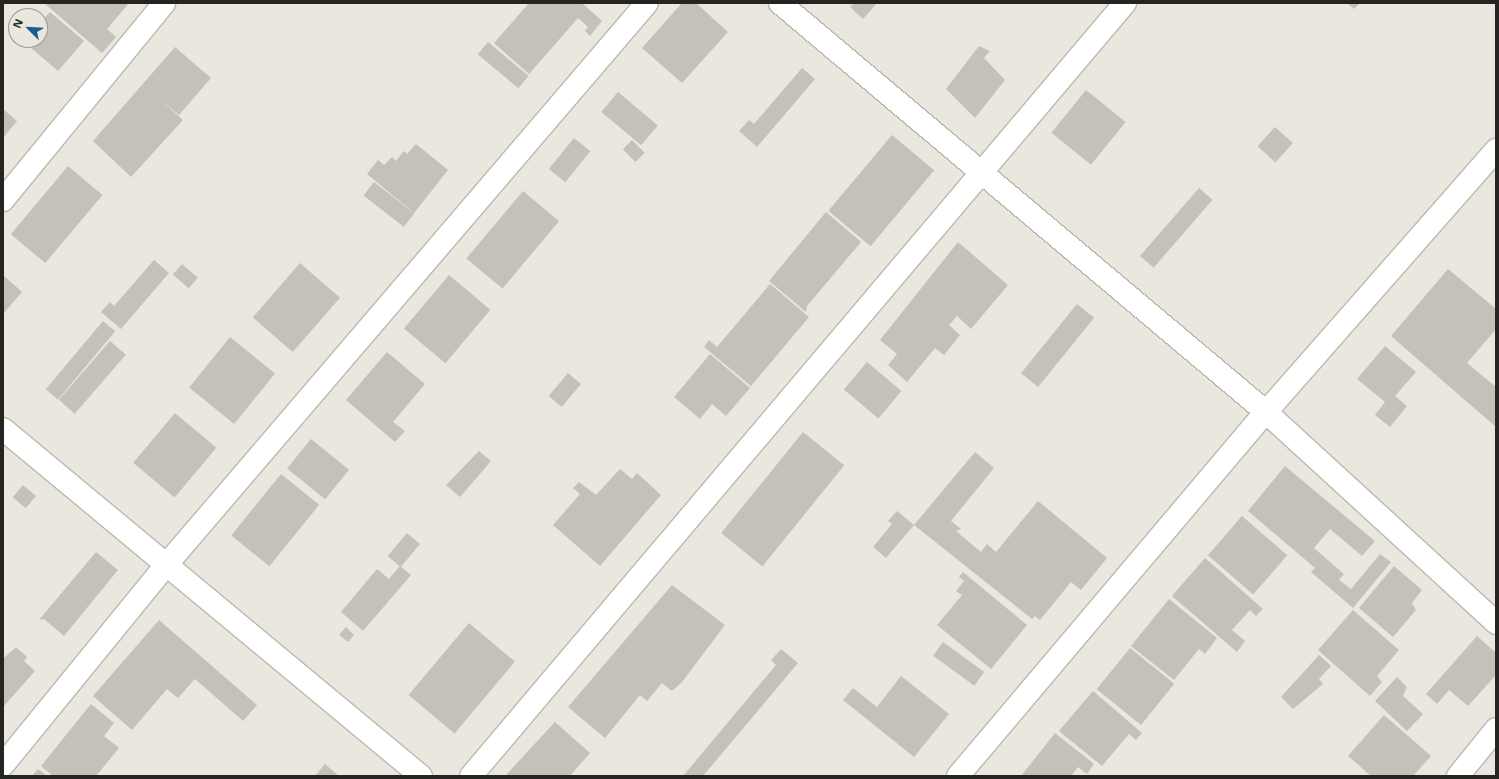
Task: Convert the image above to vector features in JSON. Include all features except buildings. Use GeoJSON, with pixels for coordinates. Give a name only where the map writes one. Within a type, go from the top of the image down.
{"type":"FeatureCollection","features":[{"type":"Feature","properties":{"kind":"street"},"geometry":{"type":"LineString","coordinates":[[3,200],[164,3]]}},
{"type":"Feature","properties":{"kind":"street"},"geometry":{"type":"LineString","coordinates":[[3,765],[167,564],[647,3]]}},
{"type":"Feature","properties":{"kind":"street"},"geometry":{"type":"LineString","coordinates":[[780,3],[980,174],[1266,412],[1496,623]]}},
{"type":"Feature","properties":{"kind":"street"},"geometry":{"type":"LineString","coordinates":[[471,776],[1125,3]]}},
{"type":"Feature","properties":{"kind":"street"},"geometry":{"type":"LineString","coordinates":[[958,776],[1266,412],[1496,150]]}},
{"type":"Feature","properties":{"kind":"street"},"geometry":{"type":"LineString","coordinates":[[3,429],[421,776]]}},
{"type":"Feature","properties":{"kind":"street"},"geometry":{"type":"LineString","coordinates":[[1458,776],[1496,729]]}}]}
